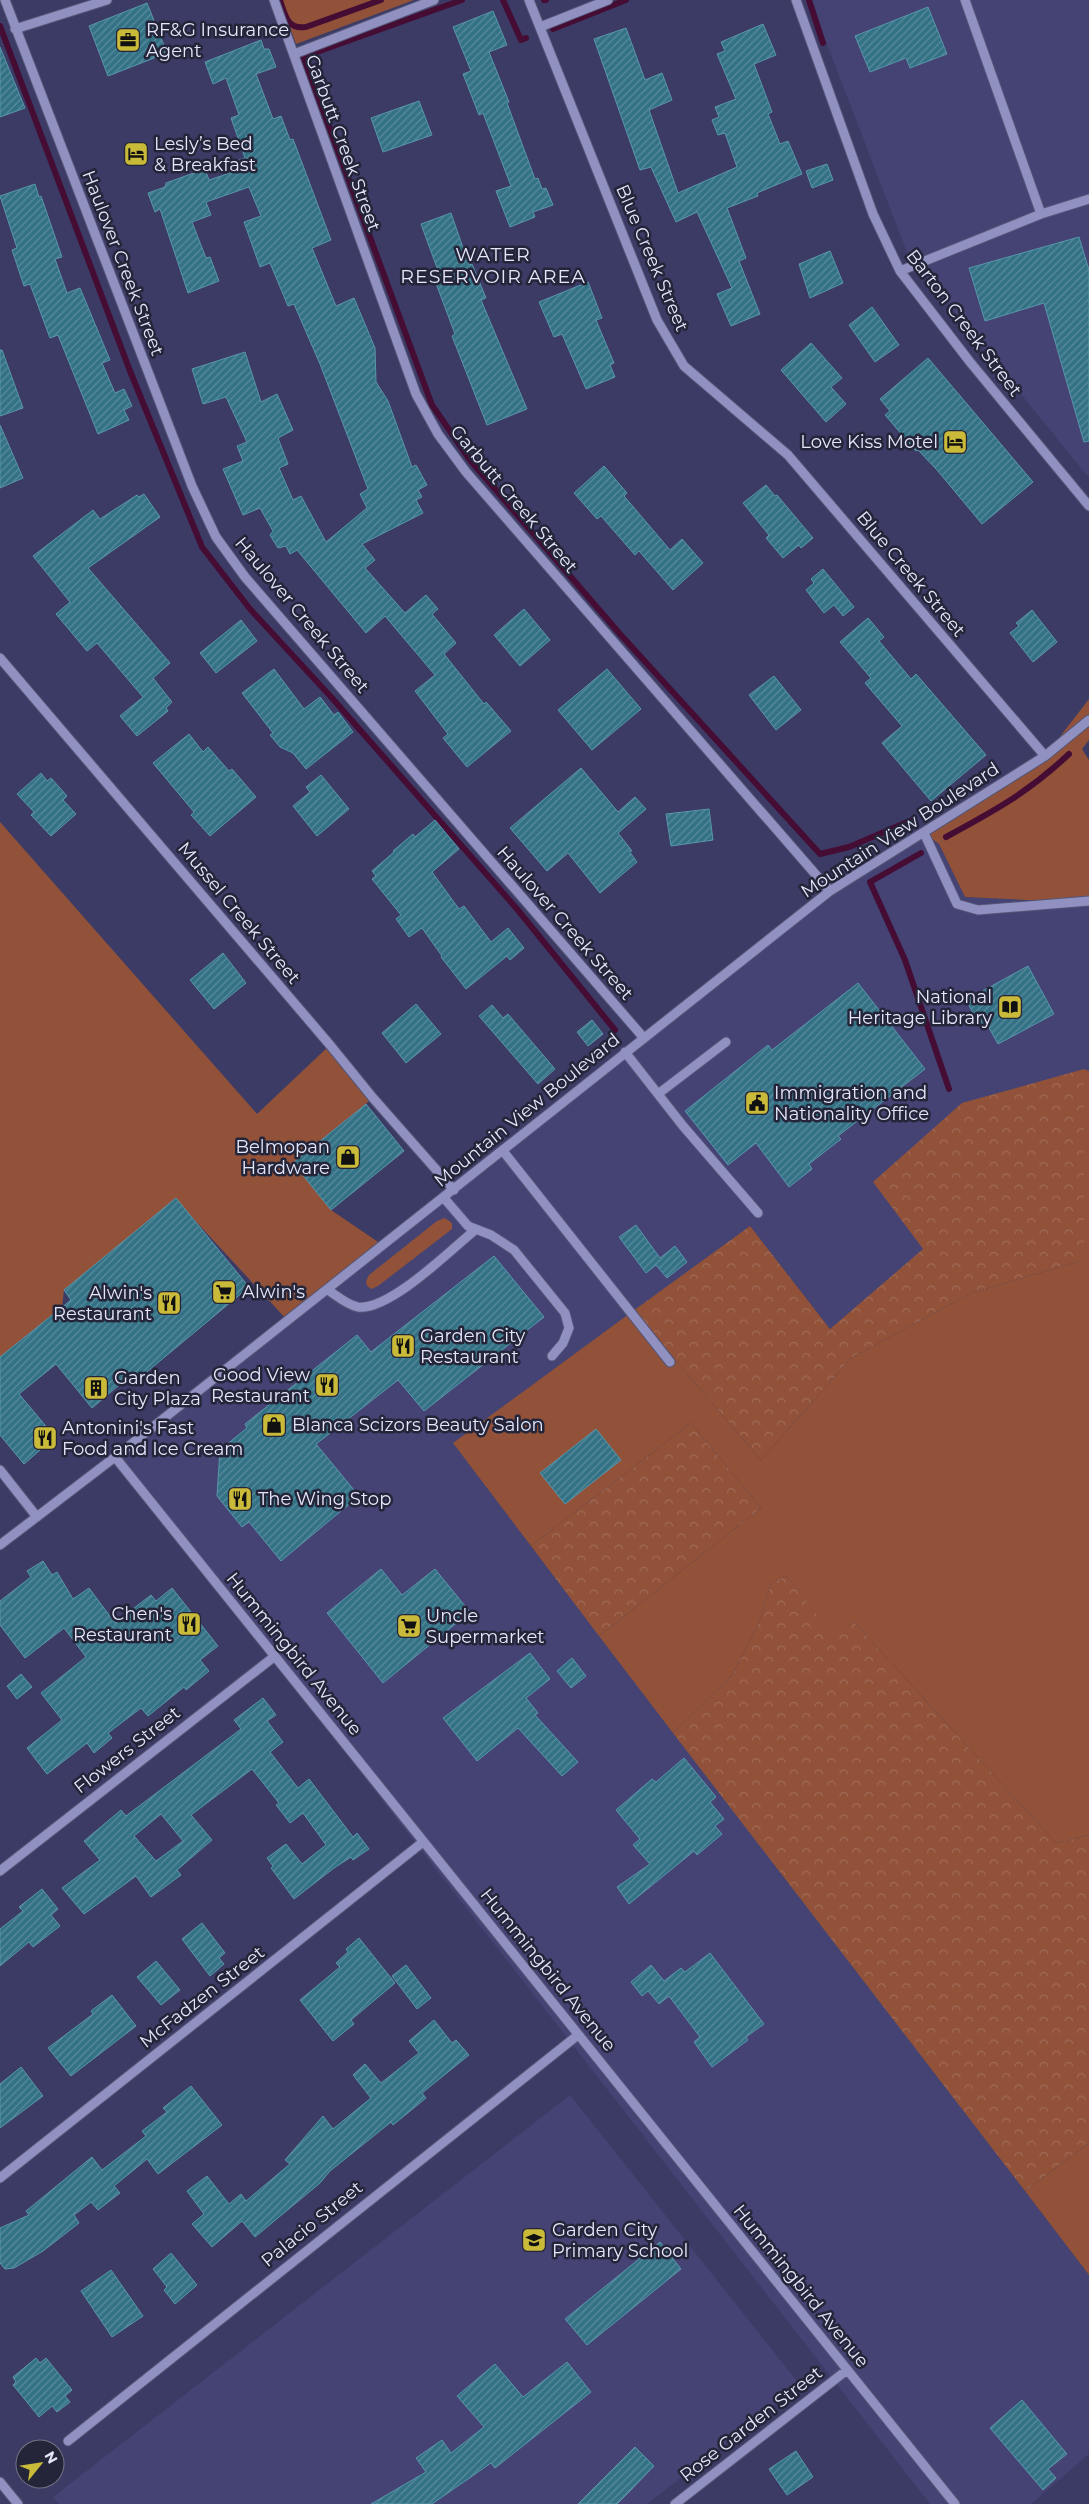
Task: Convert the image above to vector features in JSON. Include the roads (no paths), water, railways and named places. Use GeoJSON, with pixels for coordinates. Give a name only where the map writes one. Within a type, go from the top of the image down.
{"type":"FeatureCollection","features":[{"type":"Feature","properties":{"kind":"street","name":"Haulover Creek Street"},"geometry":{"type":"LineString","coordinates":[[4,0],[192,486],[216,537],[245,577],[643,1037]]}},
{"type":"Feature","properties":{"kind":"street"},"geometry":{"type":"LineString","coordinates":[[15,30],[107,0]]}},
{"type":"Feature","properties":{"kind":"street","name":"Garbutt Creek Street"},"geometry":{"type":"LineString","coordinates":[[274,0],[416,394],[438,434],[466,472],[830,892]]}},
{"type":"Feature","properties":{"kind":"street"},"geometry":{"type":"LineString","coordinates":[[294,54],[434,0]]}},
{"type":"Feature","properties":{"kind":"street","name":"Blue Creek Street"},"geometry":{"type":"LineString","coordinates":[[529,0],[656,320],[684,366],[788,455],[1045,756]]}},
{"type":"Feature","properties":{"kind":"street"},"geometry":{"type":"LineString","coordinates":[[540,27],[608,0]]}},
{"type":"Feature","properties":{"kind":"street","name":"Barton Creek Street"},"geometry":{"type":"LineString","coordinates":[[796,0],[872,214],[900,271],[970,362],[1089,506]]}},
{"type":"Feature","properties":{"kind":"street"},"geometry":{"type":"LineString","coordinates":[[965,0],[1041,214]]}},
{"type":"Feature","properties":{"kind":"street"},"geometry":{"type":"LineString","coordinates":[[900,271],[1041,214],[1089,199]]}},
{"type":"Feature","properties":{"kind":"street","name":"Mussel Creek Street"},"geometry":{"type":"LineString","coordinates":[[0,658],[373,1098],[454,1190]]}},
{"type":"Feature","properties":{"kind":"street","name":"Mountain View Boulevard"},"geometry":{"type":"LineString","coordinates":[[0,1545],[328,1290],[643,1037],[830,892],[1045,756],[1089,720]]}},
{"type":"Feature","properties":{"kind":"street"},"geometry":{"type":"LineString","coordinates":[[924,833],[957,904],[978,910],[1089,901]]}},
{"type":"Feature","properties":{"kind":"street"},"geometry":{"type":"LineString","coordinates":[[658,1094],[726,1042]]}},
{"type":"Feature","properties":{"kind":"street"},"geometry":{"type":"LineString","coordinates":[[625,1052],[758,1213]]}},
{"type":"Feature","properties":{"kind":"street"},"geometry":{"type":"LineString","coordinates":[[503,1151],[670,1362]]}},
{"type":"Feature","properties":{"kind":"street"},"geometry":{"type":"LineString","coordinates":[[444,1198],[468,1226],[491,1235],[514,1250],[565,1313],[569,1328],[563,1344],[552,1356]]}},
{"type":"Feature","properties":{"kind":"street"},"geometry":{"type":"LineString","coordinates":[[328,1290],[358,1307],[383,1303],[407,1286],[475,1230]]}},
{"type":"Feature","properties":{"kind":"street","name":"Hummingbird Avenue"},"geometry":{"type":"LineString","coordinates":[[115,1457],[954,2504]]}},
{"type":"Feature","properties":{"kind":"street"},"geometry":{"type":"LineString","coordinates":[[0,1470],[37,1517]]}},
{"type":"Feature","properties":{"kind":"street","name":"Flowers Street"},"geometry":{"type":"LineString","coordinates":[[0,1870],[274,1656]]}},
{"type":"Feature","properties":{"kind":"street","name":"McFadzen Street"},"geometry":{"type":"LineString","coordinates":[[0,2178],[423,1842]]}},
{"type":"Feature","properties":{"kind":"street","name":"Palacio Street"},"geometry":{"type":"LineString","coordinates":[[68,2441],[578,2035]]}},
{"type":"Feature","properties":{"kind":"street","name":"Rose Garden Street"},"geometry":{"type":"LineString","coordinates":[[675,2504],[847,2370]]}},
{"type":"Feature","properties":{"kind":"street"},"geometry":{"type":"LineString","coordinates":[[0,2482],[18,2504]]}},
{"type":"Feature","properties":{"kind":"waterway"},"geometry":{"type":"LineString","coordinates":[[280,0],[288,20],[291,24],[300,27],[306,27],[381,0]]}},
{"type":"Feature","properties":{"kind":"waterway"},"geometry":{"type":"LineString","coordinates":[[303,57],[462,0]]}},
{"type":"Feature","properties":{"kind":"waterway"},"geometry":{"type":"LineString","coordinates":[[503,0],[521,40],[526,38]]}},
{"type":"Feature","properties":{"kind":"waterway"},"geometry":{"type":"LineString","coordinates":[[553,29],[626,0]]}},
{"type":"Feature","properties":{"kind":"waterway"},"geometry":{"type":"LineString","coordinates":[[809,0],[823,43]]}},
{"type":"Feature","properties":{"kind":"waterway"},"geometry":{"type":"LineString","coordinates":[[0,26],[130,371],[202,547],[250,609],[332,698],[517,909],[615,1030]]}},
{"type":"Feature","properties":{"kind":"waterway"},"geometry":{"type":"LineString","coordinates":[[303,56],[432,405],[470,460],[620,634],[820,854],[849,847],[912,820]]}},
{"type":"Feature","properties":{"kind":"waterway"},"geometry":{"type":"LineString","coordinates":[[946,837],[1011,800],[1040,779],[1069,754]]}},
{"type":"Feature","properties":{"kind":"waterway"},"geometry":{"type":"LineString","coordinates":[[921,853],[870,882],[905,960],[949,1089]]}},
{"type":"Feature","properties":{"kind":"place","name":"RF&G Insurance Agent"},"geometry":{"type":"Point","coordinates":[128,40]}},
{"type":"Feature","properties":{"kind":"place","name":"Lesly’s Bed & Breakfast"},"geometry":{"type":"Point","coordinates":[136,154]}},
{"type":"Feature","properties":{"kind":"place","name":"Love Kiss Motel"},"geometry":{"type":"Point","coordinates":[955,442]}},
{"type":"Feature","properties":{"kind":"place","name":"National Heritage Library"},"geometry":{"type":"Point","coordinates":[1010,1007]}},
{"type":"Feature","properties":{"kind":"place","name":"Immigration and Nationality Office"},"geometry":{"type":"Point","coordinates":[757,1103]}},
{"type":"Feature","properties":{"kind":"place","name":"Belmopan Hardware"},"geometry":{"type":"Point","coordinates":[348,1157]}},
{"type":"Feature","properties":{"kind":"place","name":"Alwin's"},"geometry":{"type":"Point","coordinates":[224,1292]}},
{"type":"Feature","properties":{"kind":"place","name":"Alwin's Restaurant"},"geometry":{"type":"Point","coordinates":[169,1303]}},
{"type":"Feature","properties":{"kind":"place","name":"Garden City Restaurant"},"geometry":{"type":"Point","coordinates":[403,1346]}},
{"type":"Feature","properties":{"kind":"place","name":"Good View Restaurant"},"geometry":{"type":"Point","coordinates":[327,1385]}},
{"type":"Feature","properties":{"kind":"place","name":"Garden City Plaza"},"geometry":{"type":"Point","coordinates":[96,1388]}},
{"type":"Feature","properties":{"kind":"place","name":"Blanca Scizors Beauty Salon"},"geometry":{"type":"Point","coordinates":[274,1425]}},
{"type":"Feature","properties":{"kind":"place","name":"Antonini's Fast Food and Ice Cream"},"geometry":{"type":"Point","coordinates":[45,1438]}},
{"type":"Feature","properties":{"kind":"place","name":"The Wing Stop"},"geometry":{"type":"Point","coordinates":[240,1499]}},
{"type":"Feature","properties":{"kind":"place","name":"Chen's Restaurant"},"geometry":{"type":"Point","coordinates":[189,1624]}},
{"type":"Feature","properties":{"kind":"place","name":"Uncle Supermarket"},"geometry":{"type":"Point","coordinates":[409,1626]}},
{"type":"Feature","properties":{"kind":"place","name":"Garden City Primary School"},"geometry":{"type":"Point","coordinates":[534,2240]}},
{"type":"Feature","properties":{"kind":"district","name":"WATER RESERVOIR AREA"},"geometry":{"type":"Point","coordinates":[493,265]}}]}
